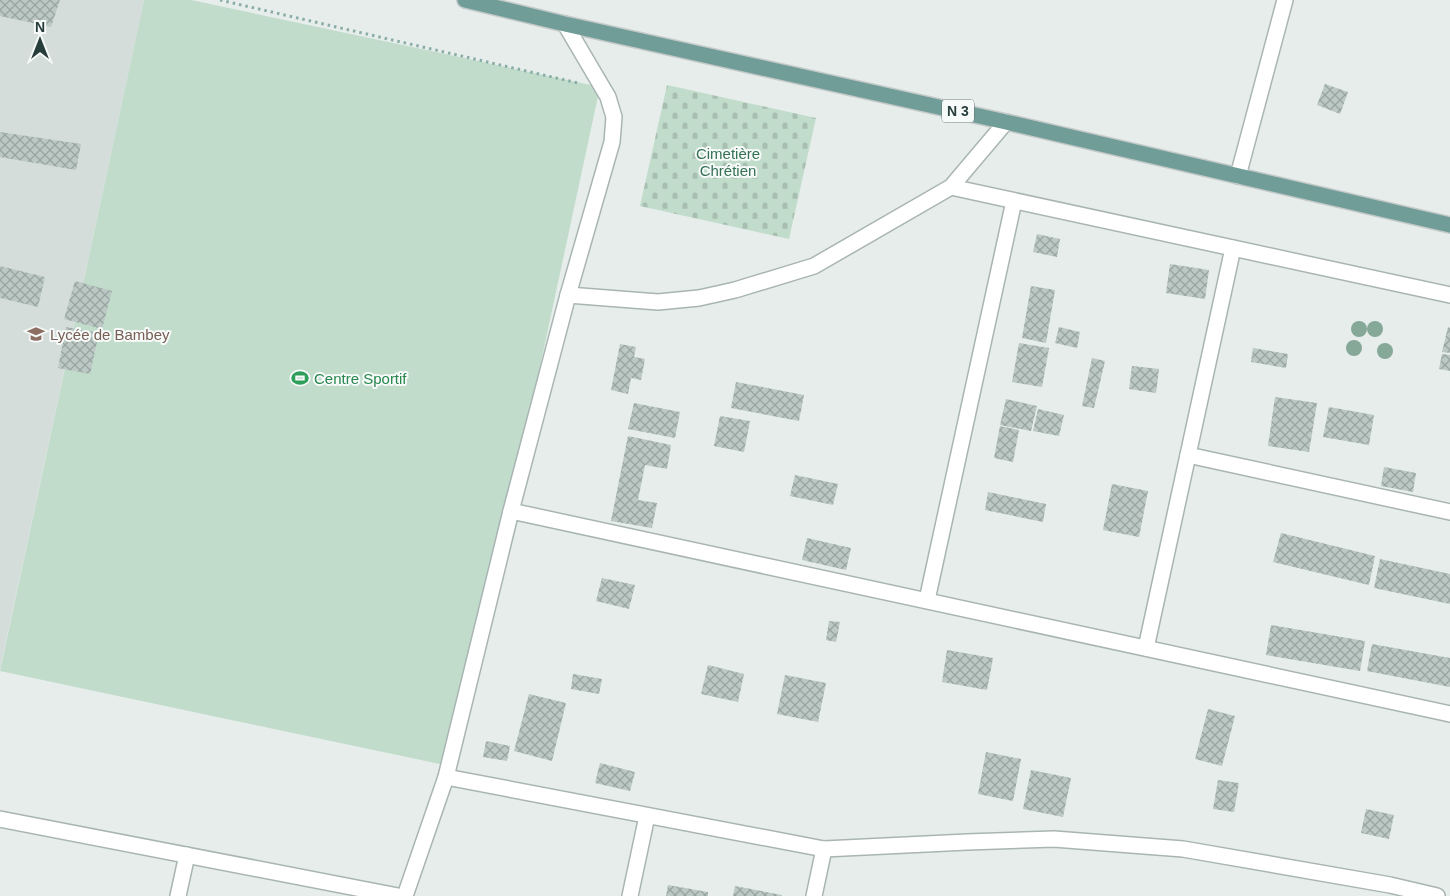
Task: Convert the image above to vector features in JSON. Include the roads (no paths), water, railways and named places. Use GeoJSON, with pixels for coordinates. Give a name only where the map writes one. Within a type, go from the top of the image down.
{"type":"FeatureCollection","features":[{"type":"Feature","properties":{"kind":"main road","name":"N 3"},"geometry":{"type":"LineString","coordinates":[[465,0],[1006,122],[1450,225]]}},
{"type":"Feature","properties":{"kind":"street"},"geometry":{"type":"LineString","coordinates":[[1238,176],[1286,0]]}},
{"type":"Feature","properties":{"kind":"street"},"geometry":{"type":"LineString","coordinates":[[405,896],[446,777],[511,511],[568,295],[612,142],[614,117],[608,97],[565,24]]}},
{"type":"Feature","properties":{"kind":"street"},"geometry":{"type":"LineString","coordinates":[[568,295],[658,302],[700,298],[736,290],[814,266],[951,188],[1006,122]]}},
{"type":"Feature","properties":{"kind":"street"},"geometry":{"type":"LineString","coordinates":[[951,188],[1450,295]]}},
{"type":"Feature","properties":{"kind":"street"},"geometry":{"type":"LineString","coordinates":[[926,600],[1014,201]]}},
{"type":"Feature","properties":{"kind":"street"},"geometry":{"type":"LineString","coordinates":[[1146,648],[1233,248]]}},
{"type":"Feature","properties":{"kind":"street"},"geometry":{"type":"LineString","coordinates":[[1188,455],[1450,512]]}},
{"type":"Feature","properties":{"kind":"street"},"geometry":{"type":"LineString","coordinates":[[511,511],[1450,714]]}},
{"type":"Feature","properties":{"kind":"street"},"geometry":{"type":"LineString","coordinates":[[446,777],[824,849],[1054,839],[1183,849],[1390,885],[1438,896]]}},
{"type":"Feature","properties":{"kind":"street"},"geometry":{"type":"LineString","coordinates":[[630,896],[647,816]]}},
{"type":"Feature","properties":{"kind":"street"},"geometry":{"type":"LineString","coordinates":[[0,819],[398,896]]}},
{"type":"Feature","properties":{"kind":"street"},"geometry":{"type":"LineString","coordinates":[[814,896],[824,849]]}},
{"type":"Feature","properties":{"kind":"street"},"geometry":{"type":"LineString","coordinates":[[178,896],[187,855]]}},
{"type":"Feature","properties":{"kind":"place","name":"Lycée de Bambey"},"geometry":{"type":"Point","coordinates":[36,334]}},
{"type":"Feature","properties":{"kind":"place","name":"Centre Sportif"},"geometry":{"type":"Point","coordinates":[300,378]}},
{"type":"Feature","properties":{"kind":"park label","name":"Cimetière Chrétien"},"geometry":{"type":"Point","coordinates":[728,162]}}]}
